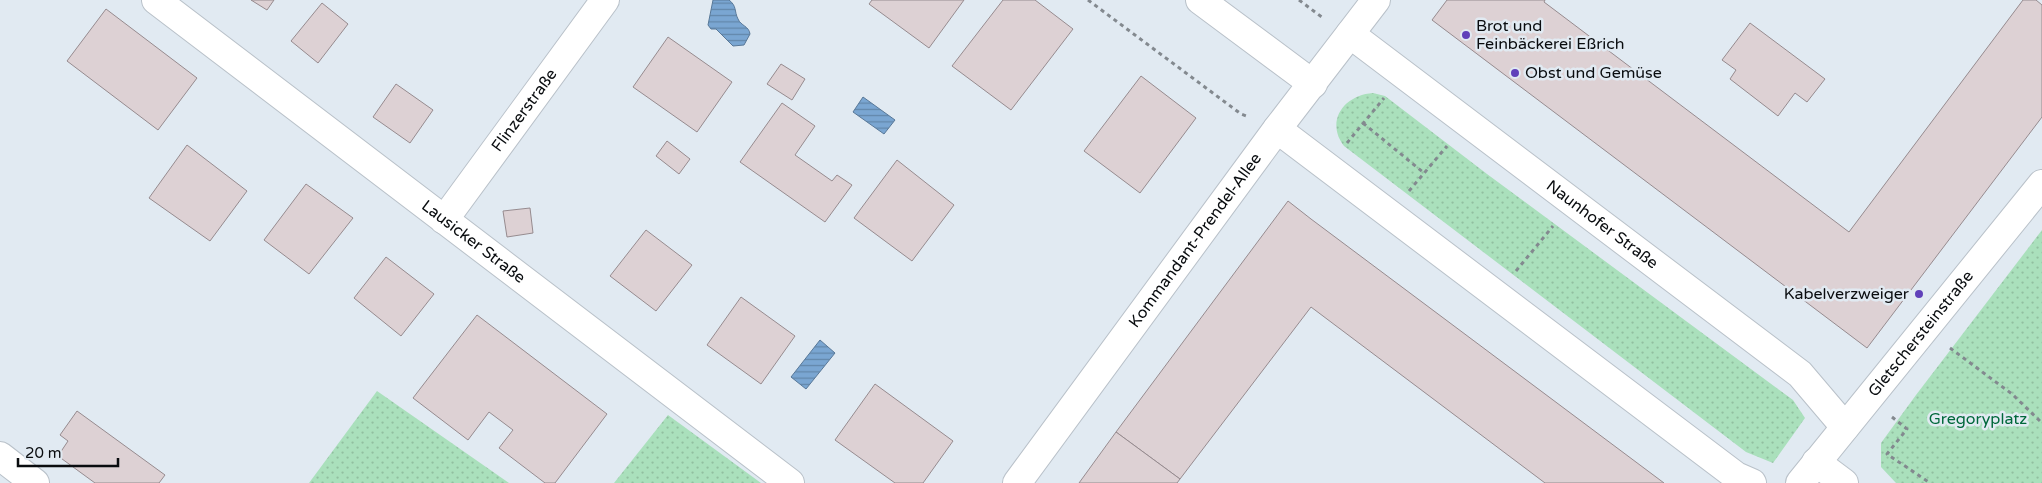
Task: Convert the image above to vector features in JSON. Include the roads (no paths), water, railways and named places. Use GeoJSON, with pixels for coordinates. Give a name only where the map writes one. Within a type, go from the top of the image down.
{"type":"FeatureCollection","features":[{"type":"Feature","properties":{"kind":"street","name":"Lausicker Straße"},"geometry":{"type":"LineString","coordinates":[[156,0],[790,483]]}},
{"type":"Feature","properties":{"kind":"street","name":"Flinzerstraße"},"geometry":{"type":"LineString","coordinates":[[444,220],[605,0]]}},
{"type":"Feature","properties":{"kind":"street"},"geometry":{"type":"LineString","coordinates":[[1200,0],[1313,84]]}},
{"type":"Feature","properties":{"kind":"street","name":"Kommandant-Prendel-Allee"},"geometry":{"type":"LineString","coordinates":[[1017,483],[1277,129],[1376,0]]}},
{"type":"Feature","properties":{"kind":"street","name":"Naunhofer Straße"},"geometry":{"type":"LineString","coordinates":[[1350,34],[1800,374],[1845,427]]}},
{"type":"Feature","properties":{"kind":"street"},"geometry":{"type":"LineString","coordinates":[[1277,129],[1736,476],[1752,483]]}},
{"type":"Feature","properties":{"kind":"street","name":"Gletschersteinstraße"},"geometry":{"type":"LineString","coordinates":[[1800,483],[2042,184]]}},
{"type":"Feature","properties":{"kind":"street"},"geometry":{"type":"LineString","coordinates":[[0,456],[35,483]]}},
{"type":"Feature","properties":{"kind":"street"},"geometry":{"type":"LineString","coordinates":[[1816,462],[1844,483]]}},
{"type":"Feature","properties":{"kind":"water"},"geometry":{"type":"Polygon","coordinates":[[[713,0],[729,0],[733,4],[739,21],[747,28],[750,34],[744,45],[733,46],[716,29],[711,29],[708,25],[713,0]]]}},
{"type":"Feature","properties":{"kind":"water"},"geometry":{"type":"Polygon","coordinates":[[[863,97],[895,120],[884,134],[853,112],[863,97]]]}},
{"type":"Feature","properties":{"kind":"water"},"geometry":{"type":"Polygon","coordinates":[[[820,340],[835,353],[806,389],[791,377],[820,340]]]}},
{"type":"Feature","properties":{"kind":"place","name":"Brot und Feinbäckerei Eßrich"},"geometry":{"type":"Point","coordinates":[1466,35]}},
{"type":"Feature","properties":{"kind":"place","name":"Obst und Gemüse"},"geometry":{"type":"Point","coordinates":[1515,73]}},
{"type":"Feature","properties":{"kind":"place","name":"Kabelverzweiger"},"geometry":{"type":"Point","coordinates":[1919,294]}},
{"type":"Feature","properties":{"kind":"park label","name":"Gregoryplatz"},"geometry":{"type":"Point","coordinates":[1978,419]}}]}
